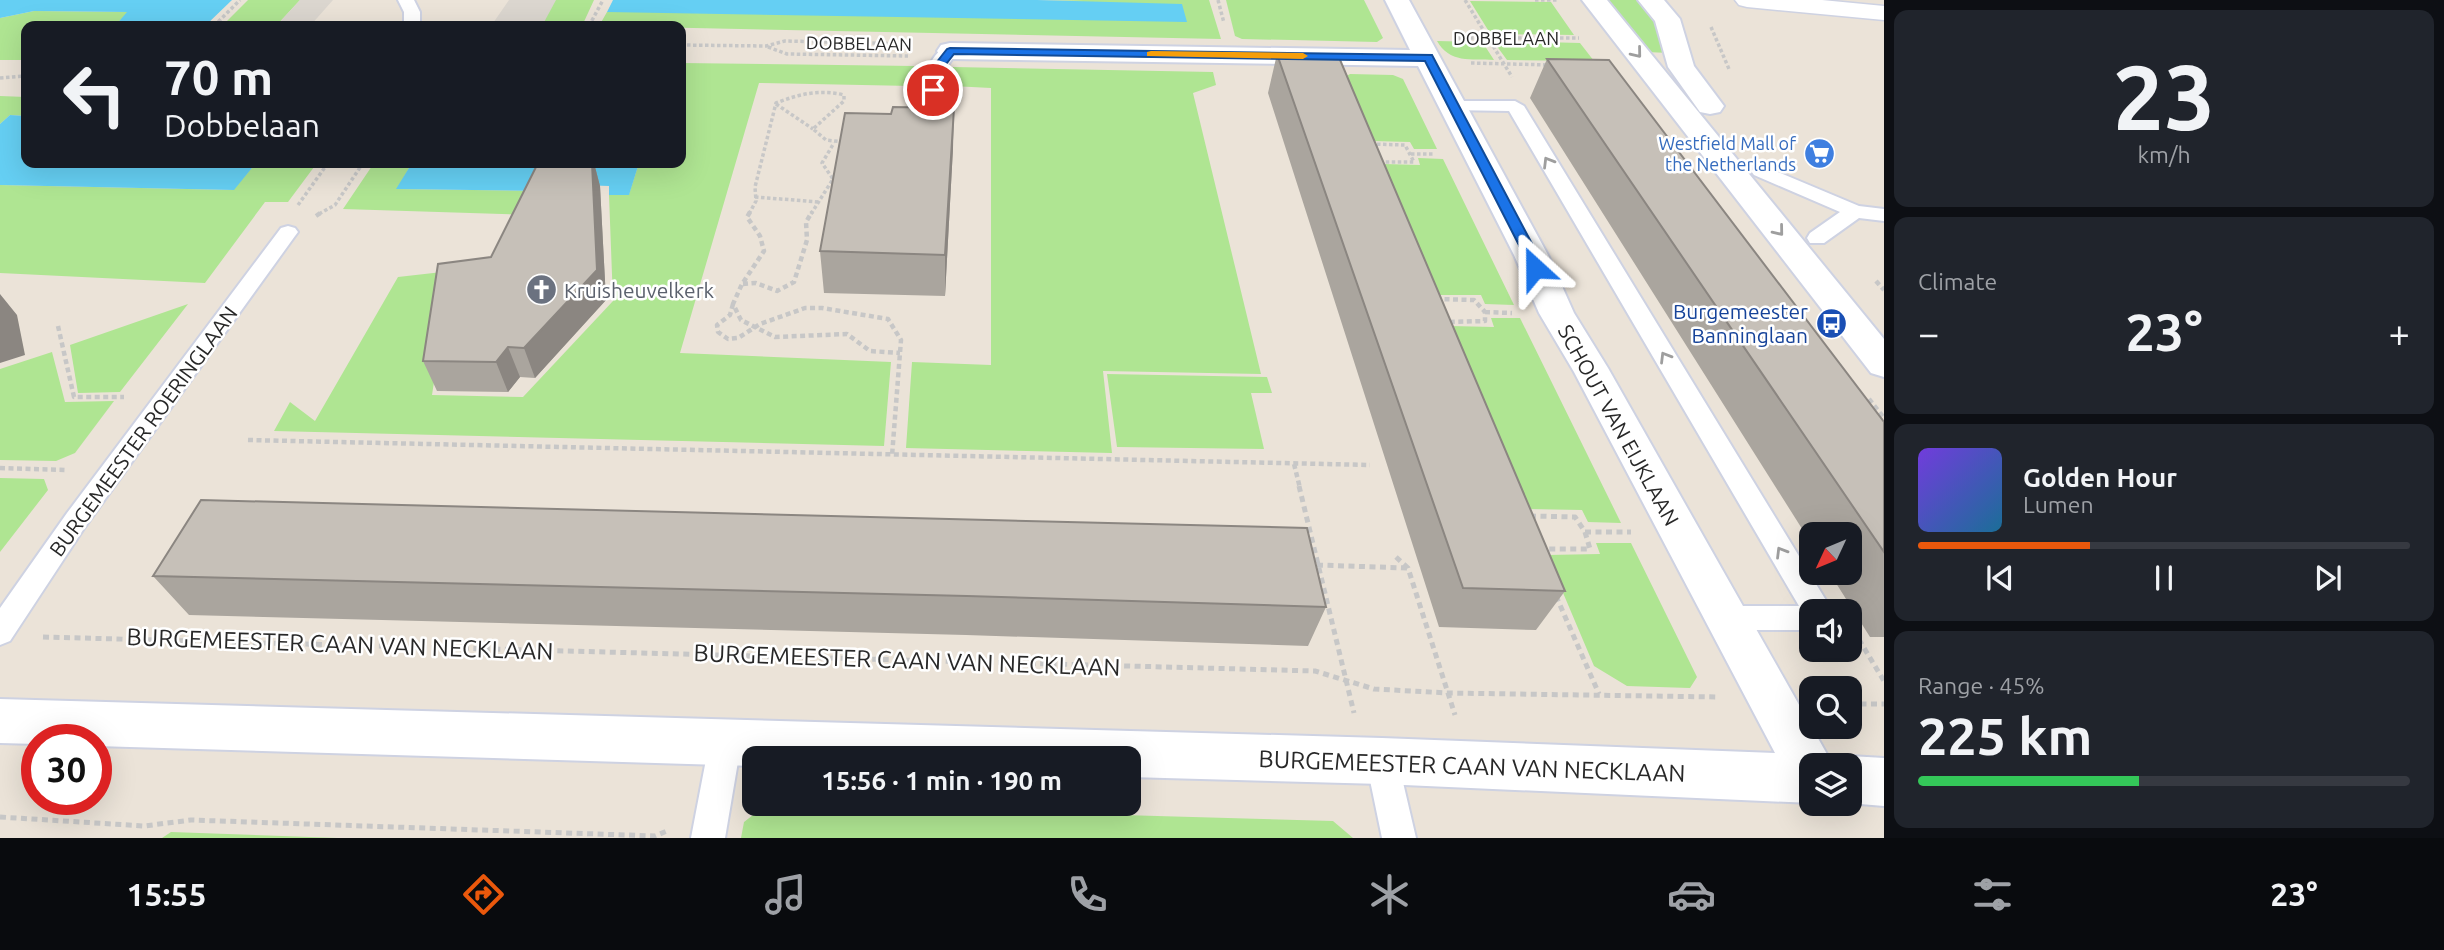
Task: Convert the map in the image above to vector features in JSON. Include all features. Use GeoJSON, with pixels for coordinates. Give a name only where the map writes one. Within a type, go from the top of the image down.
{"type":"FeatureCollection","features":[{"type":"Feature","properties":{"kind":"street","name":"SCHOUT VAN EIJKLAAN"},"geometry":{"type":"LineString","coordinates":[[1397,0],[1455,106],[1574,345],[1590,368],[1801,753]]}},
{"type":"Feature","properties":{"kind":"street"},"geometry":{"type":"LineString","coordinates":[[1594,0],[1884,364]]}},
{"type":"Feature","properties":{"kind":"street"},"geometry":{"type":"LineString","coordinates":[[1650,0],[1667,19],[1681,67],[1761,171],[1884,319]]}},
{"type":"Feature","properties":{"kind":"street"},"geometry":{"type":"LineString","coordinates":[[1748,0],[1884,13]]}},
{"type":"Feature","properties":{"kind":"street","name":"DOBBELAAN"},"geometry":{"type":"LineString","coordinates":[[950,51],[1424,48]]}},
{"type":"Feature","properties":{"kind":"street","name":"BURGEMEESTER CAAN VAN NECKLAAN"},"geometry":{"type":"LineString","coordinates":[[0,720],[725,744],[1382,761],[1799,779]]}},
{"type":"Feature","properties":{"kind":"street"},"geometry":{"type":"LineString","coordinates":[[1862,781],[1884,782]]}},
{"type":"Feature","properties":{"kind":"lane"},"geometry":{"type":"LineString","coordinates":[[407,0],[412,21]]}},
{"type":"Feature","properties":{"kind":"lane"},"geometry":{"type":"LineString","coordinates":[[932,109],[934,72],[950,51]]}},
{"type":"Feature","properties":{"kind":"lane"},"geometry":{"type":"LineString","coordinates":[[1455,106],[1515,106],[1809,599]]}},
{"type":"Feature","properties":{"kind":"lane"},"geometry":{"type":"LineString","coordinates":[[1761,171],[1855,211],[1884,215]]}},
{"type":"Feature","properties":{"kind":"lane"},"geometry":{"type":"LineString","coordinates":[[1817,238],[1855,211]]}},
{"type":"Feature","properties":{"kind":"lane","name":"BURGEMEESTER ROERINGLAAN"},"geometry":{"type":"LineString","coordinates":[[0,632],[113,471],[288,232]]}},
{"type":"Feature","properties":{"kind":"lane"},"geometry":{"type":"LineString","coordinates":[[1728,618],[1799,618]]}},
{"type":"Feature","properties":{"kind":"lane"},"geometry":{"type":"LineString","coordinates":[[710,825],[725,744]]}},
{"type":"Feature","properties":{"kind":"lane"},"geometry":{"type":"LineString","coordinates":[[1382,761],[1399,838]]}},
{"type":"Feature","properties":{"kind":"path"},"geometry":{"type":"LineString","coordinates":[[219,21],[240,0]]}},
{"type":"Feature","properties":{"kind":"path"},"geometry":{"type":"LineString","coordinates":[[592,21],[603,0]]}},
{"type":"Feature","properties":{"kind":"path"},"geometry":{"type":"LineString","coordinates":[[1465,0],[1523,97],[1515,106]]}},
{"type":"Feature","properties":{"kind":"path"},"geometry":{"type":"LineString","coordinates":[[1535,0],[1566,0]]}},
{"type":"Feature","properties":{"kind":"path","name":"DOBBELAAN"},"geometry":{"type":"LineString","coordinates":[[1424,48],[1488,38],[1581,38]]}},
{"type":"Feature","properties":{"kind":"path","name":"DOBBELAAN"},"geometry":{"type":"LineString","coordinates":[[686,45],[766,46],[785,41],[938,44],[950,51]]}},
{"type":"Feature","properties":{"kind":"path","name":"DOBBELAAN"},"geometry":{"type":"LineString","coordinates":[[766,46],[787,54],[931,57],[950,51]]}},
{"type":"Feature","properties":{"kind":"path","name":"DOBBELAAN"},"geometry":{"type":"LineString","coordinates":[[1424,48],[1451,63],[1553,65]]}},
{"type":"Feature","properties":{"kind":"path"},"geometry":{"type":"LineString","coordinates":[[0,78],[21,76]]}},
{"type":"Feature","properties":{"kind":"path"},"geometry":{"type":"LineString","coordinates":[[776,103],[799,93],[833,91],[844,95],[844,101],[813,129]]}},
{"type":"Feature","properties":{"kind":"path"},"geometry":{"type":"LineString","coordinates":[[776,103],[813,129],[817,135],[834,143],[849,142]]}},
{"type":"Feature","properties":{"kind":"path"},"geometry":{"type":"LineString","coordinates":[[776,103],[755,187],[756,201],[747,217],[760,236],[764,251],[742,284],[730,314],[717,326],[718,332],[728,339],[738,338],[755,327],[805,308],[822,308],[888,319],[901,340],[892,456]]}},
{"type":"Feature","properties":{"kind":"path"},"geometry":{"type":"LineString","coordinates":[[742,284],[756,283],[777,291],[794,282],[807,240],[806,222],[825,187],[833,178],[822,163],[834,143]]}},
{"type":"Feature","properties":{"kind":"path"},"geometry":{"type":"LineString","coordinates":[[1362,144],[1405,145],[1414,162],[1370,162]]}},
{"type":"Feature","properties":{"kind":"path"},"geometry":{"type":"LineString","coordinates":[[1411,154],[1445,154]]}},
{"type":"Feature","properties":{"kind":"path"},"geometry":{"type":"LineString","coordinates":[[288,232],[291,215],[324,168]]}},
{"type":"Feature","properties":{"kind":"path"},"geometry":{"type":"LineString","coordinates":[[288,232],[335,205],[360,168]]}},
{"type":"Feature","properties":{"kind":"path"},"geometry":{"type":"LineString","coordinates":[[755,197],[819,202]]}},
{"type":"Feature","properties":{"kind":"path"},"geometry":{"type":"LineString","coordinates":[[1876,281],[1884,290]]}},
{"type":"Feature","properties":{"kind":"path"},"geometry":{"type":"LineString","coordinates":[[1435,311],[1430,299],[1474,300],[1485,312],[1485,321],[1440,322]]}},
{"type":"Feature","properties":{"kind":"path"},"geometry":{"type":"LineString","coordinates":[[733,304],[741,320],[775,337],[847,334],[870,351],[900,353]]}},
{"type":"Feature","properties":{"kind":"path"},"geometry":{"type":"LineString","coordinates":[[1485,312],[1523,313]]}},
{"type":"Feature","properties":{"kind":"path"},"geometry":{"type":"LineString","coordinates":[[58,326],[74,397],[167,397]]}},
{"type":"Feature","properties":{"kind":"path"},"geometry":{"type":"LineString","coordinates":[[248,440],[1370,465]]}},
{"type":"Feature","properties":{"kind":"path"},"geometry":{"type":"LineString","coordinates":[[1294,464],[1359,730],[1382,761]]}},
{"type":"Feature","properties":{"kind":"path"},"geometry":{"type":"LineString","coordinates":[[0,468],[113,471]]}},
{"type":"Feature","properties":{"kind":"path"},"geometry":{"type":"LineString","coordinates":[[1521,516],[1576,517],[1585,532],[1590,549],[1536,549]]}},
{"type":"Feature","properties":{"kind":"path"},"geometry":{"type":"LineString","coordinates":[[1585,532],[1632,532]]}},
{"type":"Feature","properties":{"kind":"path"},"geometry":{"type":"LineString","coordinates":[[1396,557],[1408,568],[1474,765]]}},
{"type":"Feature","properties":{"kind":"path"},"geometry":{"type":"LineString","coordinates":[[1309,564],[1408,568]]}},
{"type":"Feature","properties":{"kind":"path"},"geometry":{"type":"LineString","coordinates":[[1552,586],[1599,694]]}},
{"type":"Feature","properties":{"kind":"path","name":"BURGEMEESTER CAAN VAN NECKLAAN"},"geometry":{"type":"LineString","coordinates":[[39,637],[1315,671],[1374,689],[1448,693],[1771,697]]}},
{"type":"Feature","properties":{"kind":"path"},"geometry":{"type":"LineString","coordinates":[[1862,645],[1884,681]]}},
{"type":"Feature","properties":{"kind":"path"},"geometry":{"type":"LineString","coordinates":[[1862,704],[1884,705]]}},
{"type":"Feature","properties":{"kind":"path"},"geometry":{"type":"LineString","coordinates":[[0,817],[144,826],[191,820],[655,836],[710,825]]}},
{"type":"Feature","properties":{"kind":"green space"},"geometry":{"type":"Polygon","coordinates":[[[248,0],[300,0],[281,21],[227,21],[248,0]]]}},
{"type":"Feature","properties":{"kind":"green space"},"geometry":{"type":"Polygon","coordinates":[[[545,0],[594,0],[584,21],[533,21],[545,0]]]}},
{"type":"Feature","properties":{"kind":"green space"},"geometry":{"type":"Polygon","coordinates":[[[1037,0],[1209,0],[1221,39],[686,28],[686,21],[602,21],[607,12],[1084,1],[1037,0]]]}},
{"type":"Feature","properties":{"kind":"green space"},"geometry":{"type":"Polygon","coordinates":[[[1226,0],[1364,0],[1383,38],[1377,42],[1242,39],[1235,36],[1226,0]]]}},
{"type":"Feature","properties":{"kind":"green space"},"geometry":{"type":"Polygon","coordinates":[[[1605,0],[1642,0],[1654,14],[1670,53],[1646,52],[1605,0]]]}},
{"type":"Feature","properties":{"kind":"green space"},"geometry":{"type":"Polygon","coordinates":[[[1470,1],[1551,2],[1574,35],[1497,34],[1488,30],[1470,1]]]}},
{"type":"Feature","properties":{"kind":"green space"},"geometry":{"type":"Polygon","coordinates":[[[34,11],[128,12],[120,21],[21,21],[21,60],[0,60],[0,18],[34,11]]]}},
{"type":"Feature","properties":{"kind":"green space"},"geometry":{"type":"Polygon","coordinates":[[[1437,41],[1483,43],[1494,60],[1454,56],[1437,41]]]}},
{"type":"Feature","properties":{"kind":"green space"},"geometry":{"type":"Polygon","coordinates":[[[1501,41],[1580,43],[1594,61],[1507,60],[1496,45],[1501,41]]]}},
{"type":"Feature","properties":{"kind":"green space"},"geometry":{"type":"Polygon","coordinates":[[[686,63],[914,66],[912,86],[759,83],[680,353],[891,362],[884,446],[274,431],[290,402],[315,421],[398,277],[451,271],[432,395],[523,397],[613,301],[609,195],[629,194],[637,168],[686,168],[686,63]]]}},
{"type":"Feature","properties":{"kind":"green space"},"geometry":{"type":"Polygon","coordinates":[[[953,67],[1213,72],[1216,85],[1193,93],[1261,374],[1103,371],[1112,453],[906,448],[912,362],[991,365],[991,88],[952,86],[953,67]]]}},
{"type":"Feature","properties":{"kind":"green space"},"geometry":{"type":"Polygon","coordinates":[[[1350,74],[1393,75],[1403,79],[1437,149],[1414,149],[1410,142],[1372,141],[1345,77],[1350,74]]]}},
{"type":"Feature","properties":{"kind":"green space"},"geometry":{"type":"Polygon","coordinates":[[[0,96],[21,97],[21,116],[10,115],[0,124],[0,96]]]}},
{"type":"Feature","properties":{"kind":"green space"},"geometry":{"type":"Polygon","coordinates":[[[1418,158],[1443,159],[1514,305],[1485,304],[1481,295],[1437,295],[1383,164],[1420,165],[1418,158]]]}},
{"type":"Feature","properties":{"kind":"green space"},"geometry":{"type":"Polygon","coordinates":[[[252,168],[313,168],[288,202],[265,202],[205,283],[0,273],[0,185],[233,190],[252,168]]]}},
{"type":"Feature","properties":{"kind":"green space"},"geometry":{"type":"Polygon","coordinates":[[[371,168],[409,168],[397,189],[545,191],[534,215],[343,209],[371,168]]]}},
{"type":"Feature","properties":{"kind":"green space"},"geometry":{"type":"Polygon","coordinates":[[[188,304],[120,392],[78,393],[70,345],[188,304]]]}},
{"type":"Feature","properties":{"kind":"green space"},"geometry":{"type":"Polygon","coordinates":[[[1491,318],[1520,318],[1621,523],[1588,522],[1582,510],[1528,509],[1450,326],[1494,327],[1491,318]]]}},
{"type":"Feature","properties":{"kind":"green space"},"geometry":{"type":"Polygon","coordinates":[[[52,352],[65,402],[114,401],[75,453],[56,461],[0,460],[0,369],[52,352]]]}},
{"type":"Feature","properties":{"kind":"green space"},"geometry":{"type":"Polygon","coordinates":[[[1107,374],[1267,377],[1272,393],[1251,393],[1264,449],[1117,447],[1107,374]]]}},
{"type":"Feature","properties":{"kind":"green space"},"geometry":{"type":"Polygon","coordinates":[[[0,478],[44,479],[48,490],[0,552],[0,478]]]}},
{"type":"Feature","properties":{"kind":"green space"},"geometry":{"type":"Polygon","coordinates":[[[1596,543],[1631,543],[1697,677],[1690,688],[1627,686],[1594,666],[1547,555],[1600,554],[1596,543]]]}},
{"type":"Feature","properties":{"kind":"green space"},"geometry":{"type":"Polygon","coordinates":[[[752,816],[1141,816],[1333,821],[1353,838],[741,838],[744,822],[752,816]]]}},
{"type":"Feature","properties":{"kind":"green space"},"geometry":{"type":"Polygon","coordinates":[[[171,832],[338,838],[162,838],[171,832]]]}},
{"type":"Feature","properties":{"kind":"shaded area"},"geometry":{"type":"Polygon","coordinates":[[[300,0],[333,0],[314,21],[281,21],[300,0]]]}},
{"type":"Feature","properties":{"kind":"shaded area"},"geometry":{"type":"Polygon","coordinates":[[[509,0],[556,0],[545,21],[494,21],[509,0]]]}},
{"type":"Feature","properties":{"kind":"water"},"geometry":{"type":"Polygon","coordinates":[[[0,0],[232,0],[210,21],[119,21],[127,12],[34,11],[0,18],[0,0]]]}},
{"type":"Feature","properties":{"kind":"water"},"geometry":{"type":"Polygon","coordinates":[[[613,0],[1037,0],[1182,4],[1187,22],[607,12],[613,0]]]}},
{"type":"Feature","properties":{"kind":"water"},"geometry":{"type":"Polygon","coordinates":[[[10,115],[21,116],[21,168],[252,168],[234,190],[0,185],[0,124],[10,115]]]}},
{"type":"Feature","properties":{"kind":"water"},"geometry":{"type":"Polygon","coordinates":[[[409,168],[637,168],[629,195],[609,195],[609,186],[549,184],[545,191],[396,189],[409,168]]]}},
{"type":"Feature","properties":{"kind":"building"},"geometry":{"type":"Polygon","coordinates":[[[1277,54],[1338,55],[1565,591],[1463,588],[1277,54]]]}},
{"type":"Feature","properties":{"kind":"building"},"geometry":{"type":"Polygon","coordinates":[[[1547,59],[1609,60],[1884,422],[1884,552],[1547,59]]]}},
{"type":"Feature","properties":{"kind":"building"},"geometry":{"type":"Polygon","coordinates":[[[893,107],[954,108],[945,255],[820,251],[845,113],[891,114],[893,107]]]}},
{"type":"Feature","properties":{"kind":"building","name":"Kruisheuvelkerk"},"geometry":{"type":"Polygon","coordinates":[[[536,168],[592,168],[597,270],[524,348],[508,347],[496,362],[423,361],[438,264],[491,257],[536,168]]]}},
{"type":"Feature","properties":{"kind":"building"},"geometry":{"type":"Polygon","coordinates":[[[201,500],[1307,528],[1326,607],[153,576],[201,500]]]}},
{"type":"Feature","properties":{"kind":"slow traffic"},"geometry":{"type":"LineString","coordinates":[[1151,54],[1303,56]]}},
{"type":"Feature","properties":{"kind":"place","name":"Westfield Mall of the Netherlands"},"geometry":{"type":"Point","coordinates":[1819,153]}},
{"type":"Feature","properties":{"kind":"place","name":"Kruisheuvelkerk"},"geometry":{"type":"Point","coordinates":[541,290]}},
{"type":"Feature","properties":{"kind":"place","name":"Burgemeester Banninglaan"},"geometry":{"type":"Point","coordinates":[1831,323]}},
{"type":"Feature","properties":{"kind":"route"},"geometry":{"type":"LineString","coordinates":[[933,90],[934,72],[950,51],[1429,58],[1531,255],[1535,268]]}}]}
